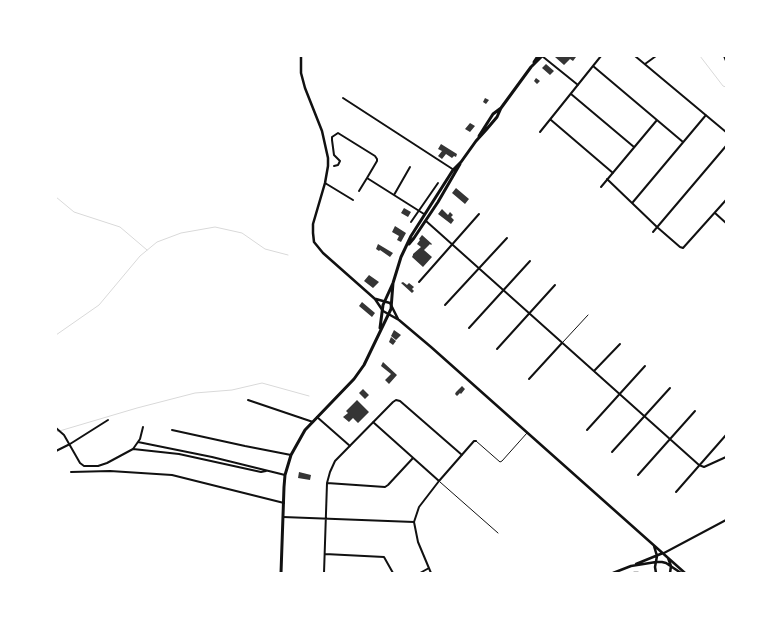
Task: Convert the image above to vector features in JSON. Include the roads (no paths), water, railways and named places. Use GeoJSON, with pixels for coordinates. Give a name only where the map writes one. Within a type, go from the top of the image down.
{"type":"FeatureCollection","features":[{"type":"Feature","properties":{"kind":"main road"},"geometry":{"type":"LineString","coordinates":[[301,56],[301,73],[305,88],[322,131],[327,150],[328,166],[325,183],[313,224],[312,233],[314,242],[323,253],[375,299],[382,309],[399,320],[685,573]]}},
{"type":"Feature","properties":{"kind":"main road"},"geometry":{"type":"LineString","coordinates":[[408,245],[411,236],[424,214],[476,141],[496,117],[538,56]]}},
{"type":"Feature","properties":{"kind":"main road"},"geometry":{"type":"LineString","coordinates":[[531,67],[542,56]]}},
{"type":"Feature","properties":{"kind":"main road"},"geometry":{"type":"LineString","coordinates":[[380,330],[384,301],[393,283],[401,257],[426,221],[455,171]]}},
{"type":"Feature","properties":{"kind":"main road"},"geometry":{"type":"LineString","coordinates":[[281,573],[285,475],[291,455],[305,430],[354,379],[367,360],[392,305],[393,283]]}},
{"type":"Feature","properties":{"kind":"main road"},"geometry":{"type":"LineString","coordinates":[[375,299],[388,302],[392,305],[399,320]]}},
{"type":"Feature","properties":{"kind":"main road"},"geometry":{"type":"LineString","coordinates":[[653,544],[657,556],[655,567],[656,573]]}},
{"type":"Feature","properties":{"kind":"main road"},"geometry":{"type":"LineString","coordinates":[[613,573],[663,553]]}},
{"type":"Feature","properties":{"kind":"main road"},"geometry":{"type":"LineString","coordinates":[[668,558],[671,566],[670,573]]}},
{"type":"Feature","properties":{"kind":"main road"},"geometry":{"type":"LineString","coordinates":[[631,566],[656,562],[666,563],[681,573]]}},
{"type":"Feature","properties":{"kind":"street"},"geometry":{"type":"LineString","coordinates":[[542,56],[578,85]]}},
{"type":"Feature","properties":{"kind":"street"},"geometry":{"type":"LineString","coordinates":[[540,132],[601,56]]}},
{"type":"Feature","properties":{"kind":"street"},"geometry":{"type":"LineString","coordinates":[[634,56],[726,132]]}},
{"type":"Feature","properties":{"kind":"street"},"geometry":{"type":"LineString","coordinates":[[645,64],[656,56]]}},
{"type":"Feature","properties":{"kind":"street"},"geometry":{"type":"LineString","coordinates":[[724,56],[726,61]]}},
{"type":"Feature","properties":{"kind":"street"},"geometry":{"type":"LineString","coordinates":[[593,66],[683,142]]}},
{"type":"Feature","properties":{"kind":"street"},"geometry":{"type":"LineString","coordinates":[[571,94],[634,147]]}},
{"type":"Feature","properties":{"kind":"street"},"geometry":{"type":"LineString","coordinates":[[343,98],[455,171]]}},
{"type":"Feature","properties":{"kind":"street"},"geometry":{"type":"LineString","coordinates":[[633,202],[706,115]]}},
{"type":"Feature","properties":{"kind":"street"},"geometry":{"type":"LineString","coordinates":[[551,120],[613,173]]}},
{"type":"Feature","properties":{"kind":"street"},"geometry":{"type":"LineString","coordinates":[[601,187],[656,120]]}},
{"type":"Feature","properties":{"kind":"street"},"geometry":{"type":"LineString","coordinates":[[334,166],[338,166],[340,161],[334,155],[332,137],[338,133],[376,158],[377,161],[359,191]]}},
{"type":"Feature","properties":{"kind":"street"},"geometry":{"type":"LineString","coordinates":[[653,232],[726,146]]}},
{"type":"Feature","properties":{"kind":"street"},"geometry":{"type":"LineString","coordinates":[[393,195],[410,167]]}},
{"type":"Feature","properties":{"kind":"street"},"geometry":{"type":"LineString","coordinates":[[366,178],[424,214]]}},
{"type":"Feature","properties":{"kind":"street"},"geometry":{"type":"LineString","coordinates":[[607,179],[683,248],[726,200]]}},
{"type":"Feature","properties":{"kind":"street"},"geometry":{"type":"LineString","coordinates":[[325,183],[353,200]]}},
{"type":"Feature","properties":{"kind":"street"},"geometry":{"type":"LineString","coordinates":[[412,222],[438,183]]}},
{"type":"Feature","properties":{"kind":"street"},"geometry":{"type":"LineString","coordinates":[[715,213],[726,223]]}},
{"type":"Feature","properties":{"kind":"street"},"geometry":{"type":"LineString","coordinates":[[419,282],[479,214]]}},
{"type":"Feature","properties":{"kind":"street"},"geometry":{"type":"LineString","coordinates":[[422,218],[453,244],[698,465],[704,468],[726,457]]}},
{"type":"Feature","properties":{"kind":"street"},"geometry":{"type":"LineString","coordinates":[[445,305],[506,238]]}},
{"type":"Feature","properties":{"kind":"street"},"geometry":{"type":"LineString","coordinates":[[469,328],[530,261]]}},
{"type":"Feature","properties":{"kind":"street"},"geometry":{"type":"LineString","coordinates":[[496,348],[555,285]]}},
{"type":"Feature","properties":{"kind":"street"},"geometry":{"type":"LineString","coordinates":[[529,379],[562,343]]}},
{"type":"Feature","properties":{"kind":"street"},"geometry":{"type":"LineString","coordinates":[[594,371],[620,344]]}},
{"type":"Feature","properties":{"kind":"street"},"geometry":{"type":"LineString","coordinates":[[587,430],[645,366]]}},
{"type":"Feature","properties":{"kind":"street"},"geometry":{"type":"LineString","coordinates":[[612,452],[670,388]]}},
{"type":"Feature","properties":{"kind":"street"},"geometry":{"type":"LineString","coordinates":[[248,400],[313,422]]}},
{"type":"Feature","properties":{"kind":"street"},"geometry":{"type":"LineString","coordinates":[[324,573],[327,483],[330,472],[335,461],[393,402],[396,400],[400,401],[462,455]]}},
{"type":"Feature","properties":{"kind":"street"},"geometry":{"type":"LineString","coordinates":[[638,475],[695,411]]}},
{"type":"Feature","properties":{"kind":"street"},"geometry":{"type":"LineString","coordinates":[[317,417],[350,446]]}},
{"type":"Feature","properties":{"kind":"street"},"geometry":{"type":"LineString","coordinates":[[56,451],[108,420]]}},
{"type":"Feature","properties":{"kind":"street"},"geometry":{"type":"LineString","coordinates":[[373,422],[439,481]]}},
{"type":"Feature","properties":{"kind":"street"},"geometry":{"type":"LineString","coordinates":[[56,428],[64,434],[78,460],[84,466],[98,466],[133,449],[138,442],[143,427]]}},
{"type":"Feature","properties":{"kind":"street"},"geometry":{"type":"LineString","coordinates":[[172,430],[291,455]]}},
{"type":"Feature","properties":{"kind":"street"},"geometry":{"type":"LineString","coordinates":[[676,492],[698,465],[726,435]]}},
{"type":"Feature","properties":{"kind":"street"},"geometry":{"type":"LineString","coordinates":[[431,573],[418,542],[414,522],[419,507],[439,481],[474,441],[476,441]]}},
{"type":"Feature","properties":{"kind":"street"},"geometry":{"type":"LineString","coordinates":[[138,442],[258,467],[266,471],[285,475]]}},
{"type":"Feature","properties":{"kind":"street"},"geometry":{"type":"LineString","coordinates":[[133,449],[179,454],[261,472],[266,471]]}},
{"type":"Feature","properties":{"kind":"street"},"geometry":{"type":"LineString","coordinates":[[210,461],[212,457]]}},
{"type":"Feature","properties":{"kind":"street"},"geometry":{"type":"LineString","coordinates":[[327,483],[385,487],[413,458]]}},
{"type":"Feature","properties":{"kind":"street"},"geometry":{"type":"LineString","coordinates":[[71,472],[110,471],[172,475],[284,503]]}},
{"type":"Feature","properties":{"kind":"street"},"geometry":{"type":"LineString","coordinates":[[283,517],[414,522]]}},
{"type":"Feature","properties":{"kind":"street"},"geometry":{"type":"LineString","coordinates":[[663,553],[726,520]]}},
{"type":"Feature","properties":{"kind":"street"},"geometry":{"type":"LineString","coordinates":[[668,558],[669,551]]}},
{"type":"Feature","properties":{"kind":"street"},"geometry":{"type":"LineString","coordinates":[[325,554],[384,557],[393,573]]}},
{"type":"Feature","properties":{"kind":"street"},"geometry":{"type":"LineString","coordinates":[[420,573],[429,568]]}},
{"type":"Feature","properties":{"kind":"lane"},"geometry":{"type":"LineString","coordinates":[[562,343],[588,315]]}},
{"type":"Feature","properties":{"kind":"lane"},"geometry":{"type":"LineString","coordinates":[[476,441],[500,462],[527,433]]}},
{"type":"Feature","properties":{"kind":"lane"},"geometry":{"type":"LineString","coordinates":[[439,481],[498,533]]}},
{"type":"Feature","properties":{"kind":"waterway"},"geometry":{"type":"LineString","coordinates":[[700,56],[723,86],[726,87]]}},
{"type":"Feature","properties":{"kind":"waterway"},"geometry":{"type":"LineString","coordinates":[[56,197],[74,212],[120,227],[147,250]]}},
{"type":"Feature","properties":{"kind":"waterway"},"geometry":{"type":"LineString","coordinates":[[56,335],[99,305],[140,256],[157,242],[181,233],[215,227],[242,233],[265,249],[288,255]]}},
{"type":"Feature","properties":{"kind":"waterway"},"geometry":{"type":"LineString","coordinates":[[56,432],[137,408],[195,393],[232,390],[262,383],[309,396]]}}]}
